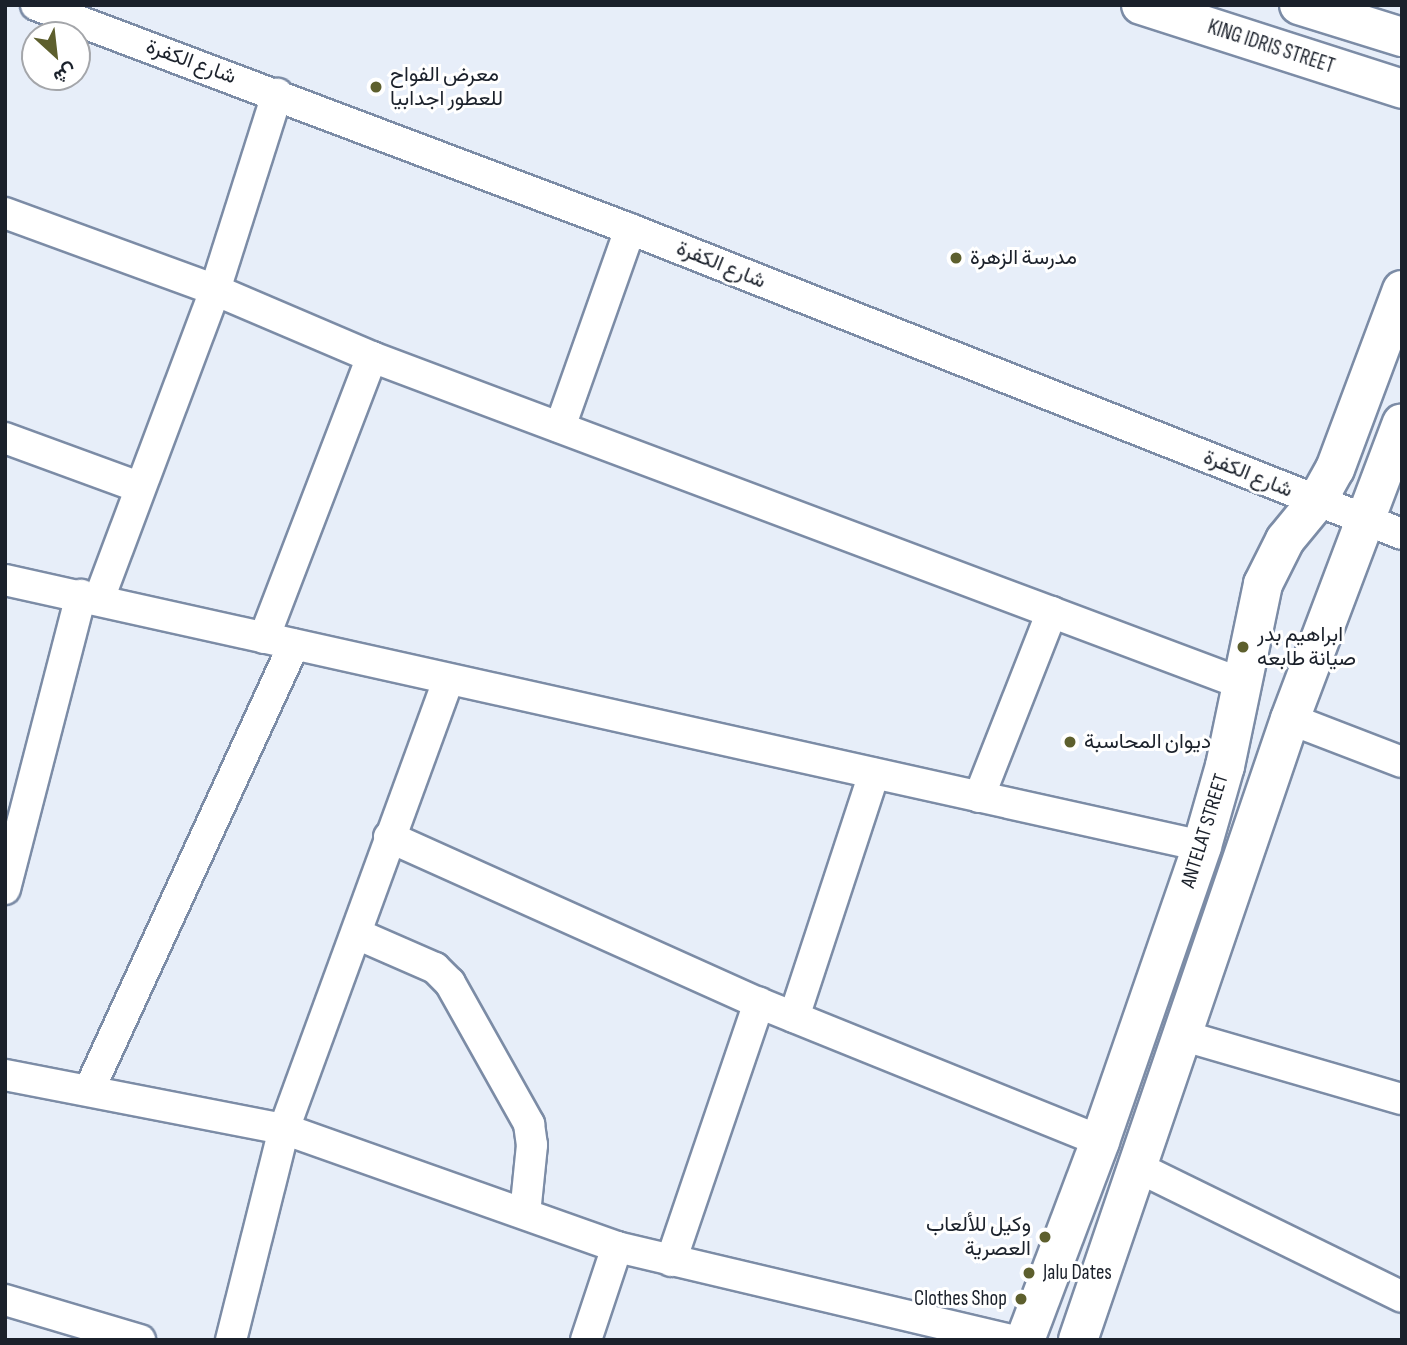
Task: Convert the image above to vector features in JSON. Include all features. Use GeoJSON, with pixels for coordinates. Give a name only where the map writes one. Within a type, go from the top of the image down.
{"type":"FeatureCollection","features":[{"type":"Feature","properties":{"kind":"main road","name":"KING IDRIS STREET"},"geometry":{"type":"LineString","coordinates":[[1141,5],[1402,89]]}},
{"type":"Feature","properties":{"kind":"main road"},"geometry":{"type":"LineString","coordinates":[[1299,5],[1402,37]]}},
{"type":"Feature","properties":{"kind":"main road","name":"ANTELAT STREET"},"geometry":{"type":"LineString","coordinates":[[1025,1340],[1100,1141],[1202,846],[1225,765],[1240,683],[1263,584],[1285,540],[1317,501],[1347,440],[1402,290]]}},
{"type":"Feature","properties":{"kind":"main road","name":"ANTELAT STREET"},"geometry":{"type":"LineString","coordinates":[[1078,1340],[1139,1168],[1181,1035],[1290,719],[1362,519],[1402,423]]}},
{"type":"Feature","properties":{"kind":"street","name":"شارع الكفرة"},"geometry":{"type":"LineString","coordinates":[[36,5],[630,229],[1402,534]]}},
{"type":"Feature","properties":{"kind":"street"},"geometry":{"type":"LineString","coordinates":[[5,889],[90,597],[139,487],[215,290],[277,94]]}},
{"type":"Feature","properties":{"kind":"street"},"geometry":{"type":"LineString","coordinates":[[5,213],[215,290],[372,357],[1240,683]]}},
{"type":"Feature","properties":{"kind":"street"},"geometry":{"type":"LineString","coordinates":[[560,427],[630,229]]}},
{"type":"Feature","properties":{"kind":"street"},"geometry":{"type":"LineString","coordinates":[[264,638],[372,357]]}},
{"type":"Feature","properties":{"kind":"street"},"geometry":{"type":"LineString","coordinates":[[5,438],[139,487]]}},
{"type":"Feature","properties":{"kind":"street"},"geometry":{"type":"LineString","coordinates":[[5,580],[90,597],[448,681],[1202,846]]}},
{"type":"Feature","properties":{"kind":"street"},"geometry":{"type":"LineString","coordinates":[[979,797],[1052,612]]}},
{"type":"Feature","properties":{"kind":"street"},"geometry":{"type":"LineString","coordinates":[[90,1088],[294,645]]}},
{"type":"Feature","properties":{"kind":"street"},"geometry":{"type":"LineString","coordinates":[[231,1340],[284,1129],[448,681]]}},
{"type":"Feature","properties":{"kind":"street"},"geometry":{"type":"LineString","coordinates":[[1290,719],[1402,762]]}},
{"type":"Feature","properties":{"kind":"street"},"geometry":{"type":"LineString","coordinates":[[794,1017],[874,774]]}},
{"type":"Feature","properties":{"kind":"street"},"geometry":{"type":"LineString","coordinates":[[389,837],[759,1003],[1100,1141]]}},
{"type":"Feature","properties":{"kind":"street"},"geometry":{"type":"LineString","coordinates":[[357,934],[435,968],[450,983],[529,1124],[532,1145],[525,1214]]}},
{"type":"Feature","properties":{"kind":"street"},"geometry":{"type":"LineString","coordinates":[[671,1261],[759,1003]]}},
{"type":"Feature","properties":{"kind":"street"},"geometry":{"type":"LineString","coordinates":[[1181,1035],[1402,1098]]}},
{"type":"Feature","properties":{"kind":"street"},"geometry":{"type":"LineString","coordinates":[[5,1075],[90,1088],[284,1129],[617,1247],[1010,1340]]}},
{"type":"Feature","properties":{"kind":"street"},"geometry":{"type":"LineString","coordinates":[[1139,1168],[1402,1297]]}},
{"type":"Feature","properties":{"kind":"street"},"geometry":{"type":"LineString","coordinates":[[586,1340],[617,1247]]}},
{"type":"Feature","properties":{"kind":"street"},"geometry":{"type":"LineString","coordinates":[[5,1300],[87,1332],[140,1340]]}},
{"type":"Feature","properties":{"kind":"place","name":"معرض الفواح للعطور اجدابيا"},"geometry":{"type":"Point","coordinates":[376,87]}},
{"type":"Feature","properties":{"kind":"place","name":"مدرسة الزهرة"},"geometry":{"type":"Point","coordinates":[956,258]}},
{"type":"Feature","properties":{"kind":"place","name":"ابراهيم بدر صيانة طابعه"},"geometry":{"type":"Point","coordinates":[1243,647]}},
{"type":"Feature","properties":{"kind":"place","name":"ديوان المحاسبة"},"geometry":{"type":"Point","coordinates":[1070,742]}},
{"type":"Feature","properties":{"kind":"place","name":"وكيل للألعاب العصرية"},"geometry":{"type":"Point","coordinates":[1045,1237]}},
{"type":"Feature","properties":{"kind":"place","name":"Jalu Dates"},"geometry":{"type":"Point","coordinates":[1029,1273]}},
{"type":"Feature","properties":{"kind":"place","name":"Clothes Shop"},"geometry":{"type":"Point","coordinates":[1021,1299]}}]}
